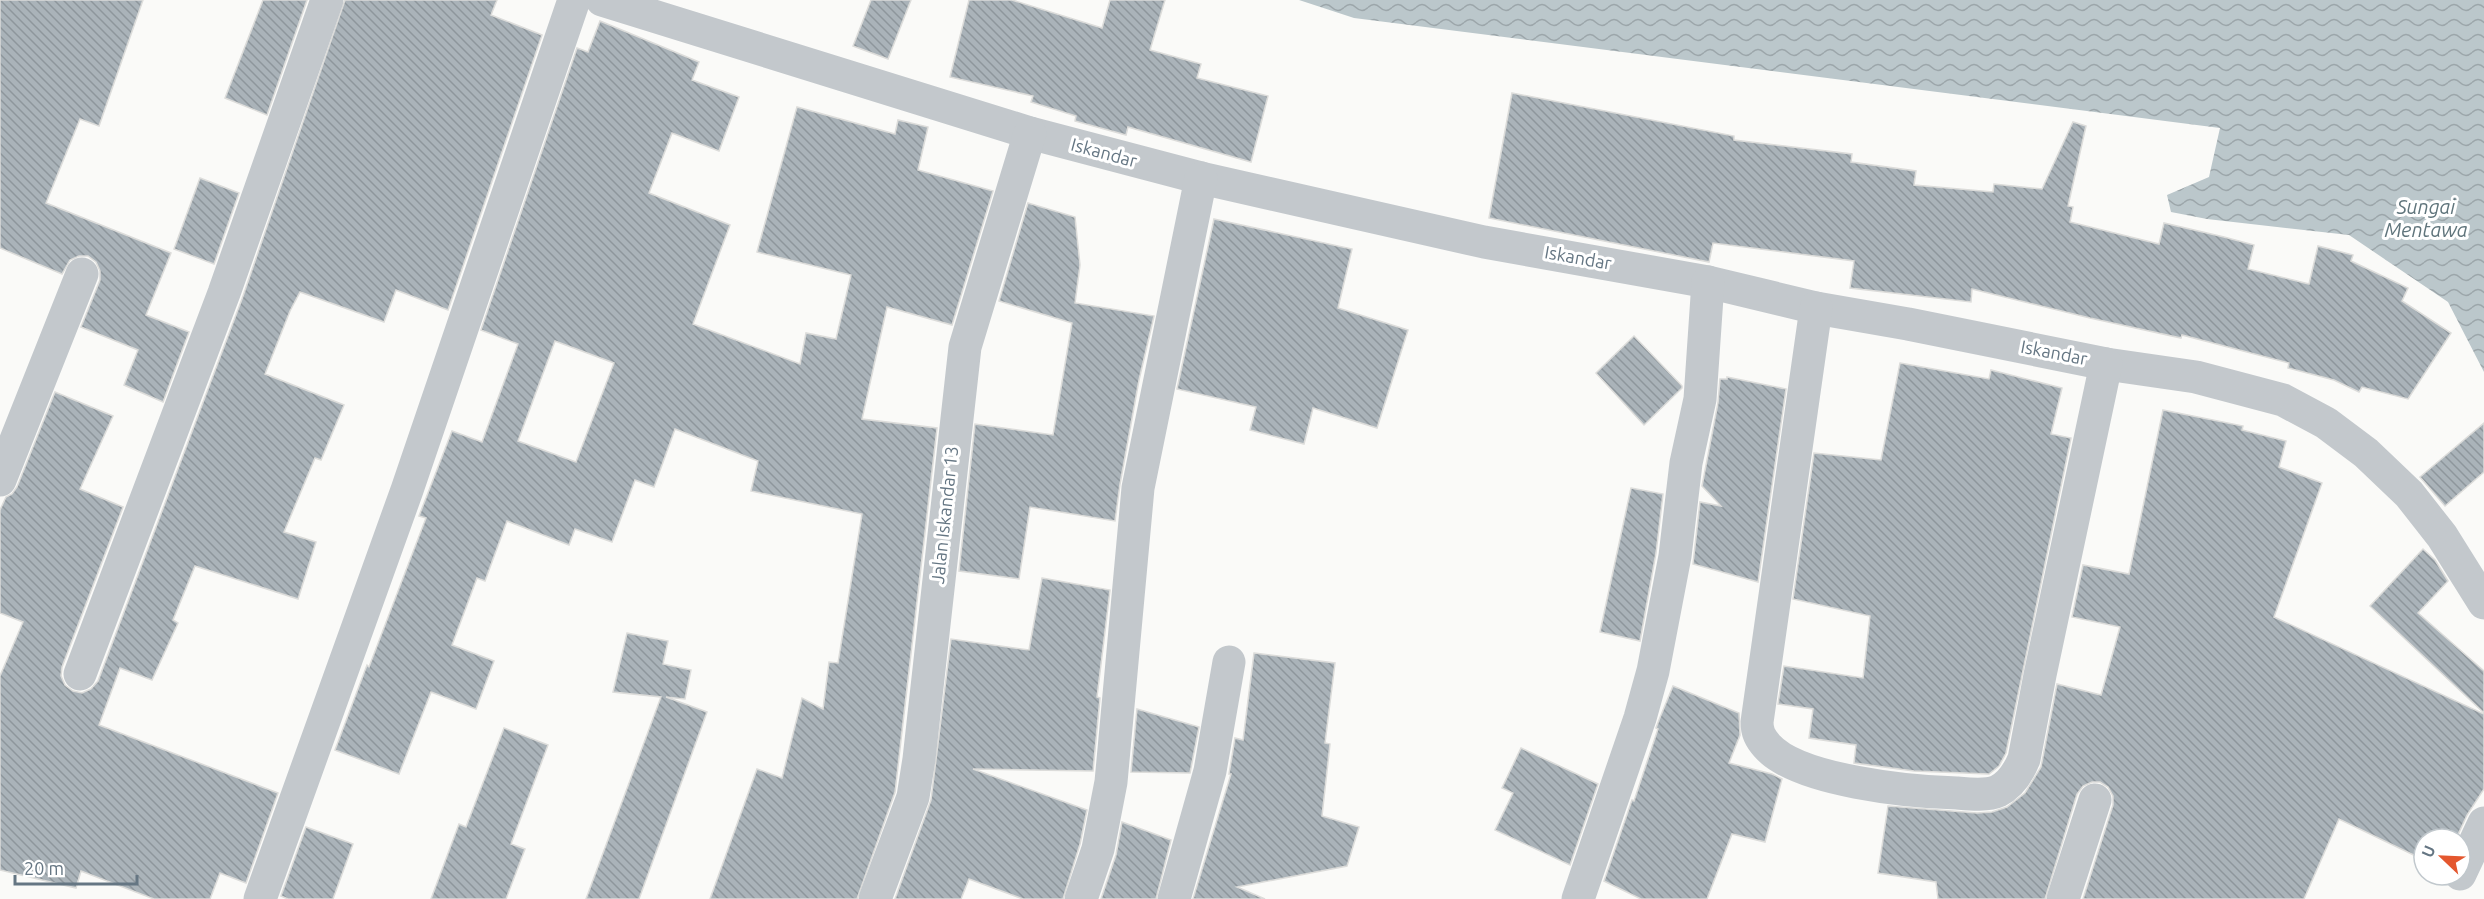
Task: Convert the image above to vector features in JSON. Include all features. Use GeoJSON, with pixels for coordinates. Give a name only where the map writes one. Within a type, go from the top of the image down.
{"type":"FeatureCollection","features":[{"type":"Feature","properties":{"kind":"street"},"geometry":{"type":"LineString","coordinates":[[80,674],[224,293],[327,0]]}},
{"type":"Feature","properties":{"kind":"street"},"geometry":{"type":"LineString","coordinates":[[260,899],[411,480],[574,0]]}},
{"type":"Feature","properties":{"kind":"street","name":"Iskandar"},"geometry":{"type":"LineString","coordinates":[[602,0],[1029,133],[1201,178],[1484,242],[1708,282],[1816,308],[2106,364],[2196,377],[2283,400],[2326,423],[2366,453],[2409,494],[2442,537],[2484,603]]}},
{"type":"Feature","properties":{"kind":"street","name":"Jalan Iskandar 13"},"geometry":{"type":"LineString","coordinates":[[875,899],[913,797],[965,347],[1029,133]]}},
{"type":"Feature","properties":{"kind":"street"},"geometry":{"type":"LineString","coordinates":[[1081,899],[1098,849],[1111,782],[1138,488],[1201,178]]}},
{"type":"Feature","properties":{"kind":"street"},"geometry":{"type":"LineString","coordinates":[[0,480],[82,274]]}},
{"type":"Feature","properties":{"kind":"street"},"geometry":{"type":"LineString","coordinates":[[1578,899],[1640,718],[1653,671],[1675,556],[1686,463],[1700,399],[1708,282]]}},
{"type":"Feature","properties":{"kind":"street"},"geometry":{"type":"LineString","coordinates":[[1816,308],[1757,733],[1768,747],[1791,762],[1867,784],[1929,792],[1977,794],[1997,792],[2019,770],[2024,759],[2106,364]]}},
{"type":"Feature","properties":{"kind":"street"},"geometry":{"type":"LineString","coordinates":[[1174,899],[1209,771],[1229,662]]}},
{"type":"Feature","properties":{"kind":"street"},"geometry":{"type":"LineString","coordinates":[[2063,899],[2095,800]]}},
{"type":"Feature","properties":{"kind":"street"},"geometry":{"type":"LineString","coordinates":[[2472,848],[2484,823]]}},
{"type":"Feature","properties":{"kind":"water","name":"Sungai Mentawa"},"geometry":{"type":"Polygon","coordinates":[[[1299,0],[2484,0],[2484,372],[2448,302],[2349,235],[2207,219],[2171,212],[2167,195],[2209,177],[2220,128],[1354,18],[1299,0]]]}},
{"type":"Feature","properties":{"kind":"building"},"geometry":{"type":"Polygon","coordinates":[[[0,0],[143,0],[99,126],[80,119],[46,203],[171,253],[146,315],[189,332],[163,402],[124,385],[138,350],[81,327],[100,280],[100,271],[96,262],[88,256],[79,256],[70,260],[62,274],[0,248],[0,0]]]}},
{"type":"Feature","properties":{"kind":"building"},"geometry":{"type":"Polygon","coordinates":[[[263,0],[307,0],[267,115],[225,98],[263,0]]]}},
{"type":"Feature","properties":{"kind":"building"},"geometry":{"type":"Polygon","coordinates":[[[345,0],[497,0],[491,15],[542,35],[448,310],[396,290],[384,322],[300,292],[290,311],[265,374],[344,405],[321,460],[315,458],[284,532],[316,542],[298,599],[195,566],[173,620],[178,623],[152,680],[120,668],[99,725],[278,793],[246,883],[220,873],[210,899],[154,899],[81,871],[76,888],[0,870],[0,676],[23,622],[0,613],[0,510],[6,497],[12,494],[17,487],[55,392],[113,416],[80,489],[123,507],[62,667],[61,676],[65,685],[73,691],[82,693],[91,689],[98,681],[242,299],[345,0]]]}},
{"type":"Feature","properties":{"kind":"building"},"geometry":{"type":"Polygon","coordinates":[[[871,0],[911,0],[888,59],[853,46],[871,0]]]}},
{"type":"Feature","properties":{"kind":"building"},"geometry":{"type":"Polygon","coordinates":[[[969,0],[1012,0],[1102,28],[1110,0],[1165,0],[1150,50],[1201,64],[1197,78],[1268,96],[1251,162],[1128,127],[1126,135],[1075,121],[1076,116],[1031,102],[1033,96],[950,77],[969,0]]]}},
{"type":"Feature","properties":{"kind":"building"},"geometry":{"type":"Polygon","coordinates":[[[600,21],[699,62],[692,80],[739,97],[719,151],[672,133],[649,193],[730,225],[693,324],[800,364],[806,333],[836,339],[851,275],[757,252],[797,107],[895,134],[898,120],[928,127],[918,170],[993,191],[952,325],[887,307],[862,419],[937,428],[895,792],[857,899],[710,899],[757,769],[782,778],[802,698],[823,709],[829,662],[838,663],[862,514],[751,491],[758,461],[675,429],[654,487],[635,480],[612,542],[575,529],[569,545],[507,521],[485,581],[477,578],[452,645],[494,661],[476,709],[431,692],[399,774],[335,750],[426,518],[419,516],[452,431],[482,442],[518,344],[481,330],[577,48],[588,52],[600,21]],[[555,341],[518,441],[576,462],[614,363],[555,341]]]}},
{"type":"Feature","properties":{"kind":"building"},"geometry":{"type":"Polygon","coordinates":[[[1512,93],[1734,136],[1734,140],[1852,154],[1851,162],[1916,171],[1914,185],[1993,192],[1994,184],[2042,189],[2073,122],[2086,126],[2068,206],[2073,207],[2070,222],[2159,244],[2164,223],[2224,237],[2254,245],[2248,269],[2309,284],[2318,246],[2353,255],[2351,261],[2408,288],[2402,301],[2451,333],[2408,399],[2362,387],[2359,392],[2334,380],[2288,368],[2289,363],[2182,335],[2181,338],[1972,289],[1971,302],[1850,288],[1854,261],[1713,243],[1709,262],[1489,218],[1512,93]]]}},
{"type":"Feature","properties":{"kind":"building"},"geometry":{"type":"Polygon","coordinates":[[[200,178],[239,193],[214,264],[174,249],[200,178]]]}},
{"type":"Feature","properties":{"kind":"building"},"geometry":{"type":"Polygon","coordinates":[[[1028,203],[1075,217],[1080,265],[1075,303],[1154,316],[1139,380],[1115,521],[1030,507],[1019,579],[959,571],[975,424],[1053,435],[1072,323],[999,301],[1028,203]]]}},
{"type":"Feature","properties":{"kind":"building"},"geometry":{"type":"Polygon","coordinates":[[[1214,219],[1352,249],[1338,308],[1408,330],[1377,428],[1313,408],[1304,444],[1250,430],[1256,407],[1177,389],[1214,219]]]}},
{"type":"Feature","properties":{"kind":"building"},"geometry":{"type":"Polygon","coordinates":[[[1634,336],[1682,386],[1644,425],[1596,373],[1634,336]]]}},
{"type":"Feature","properties":{"kind":"building"},"geometry":{"type":"Polygon","coordinates":[[[1900,363],[1989,379],[1991,370],[2062,388],[2051,434],[2071,438],[2006,753],[1999,766],[1989,774],[1914,771],[1854,763],[1856,745],[1809,738],[1813,709],[1778,704],[1784,666],[1863,678],[1870,616],[1793,599],[1814,453],[1881,460],[1900,363]]]}},
{"type":"Feature","properties":{"kind":"building"},"geometry":{"type":"Polygon","coordinates":[[[1727,377],[1786,389],[1758,582],[1693,564],[1700,502],[1721,506],[1702,486],[1718,403],[1720,379],[1727,379],[1727,377]]]}},
{"type":"Feature","properties":{"kind":"building"},"geometry":{"type":"Polygon","coordinates":[[[2163,410],[2243,426],[2242,430],[2286,441],[2279,467],[2322,483],[2274,617],[2484,714],[2484,789],[2462,827],[2412,827],[2412,854],[2339,819],[2304,899],[2083,899],[2113,805],[2113,796],[2108,787],[2100,782],[2092,782],[2083,786],[2077,794],[2045,899],[1938,899],[1936,882],[1878,873],[1888,806],[1977,813],[1992,812],[2007,807],[2025,793],[2041,767],[2057,684],[2101,695],[2120,627],[2072,617],[2083,565],[2129,574],[2163,410]]]}},
{"type":"Feature","properties":{"kind":"building"},"geometry":{"type":"Polygon","coordinates":[[[2484,423],[2484,472],[2445,506],[2420,477],[2484,423]]]}},
{"type":"Feature","properties":{"kind":"building"},"geometry":{"type":"Polygon","coordinates":[[[1631,488],[1663,494],[1656,553],[1640,641],[1600,632],[1631,488]]]}},
{"type":"Feature","properties":{"kind":"building"},"geometry":{"type":"Polygon","coordinates":[[[2423,549],[2435,560],[2448,581],[2418,613],[2484,671],[2484,713],[2370,606],[2423,549]]]}},
{"type":"Feature","properties":{"kind":"building"},"geometry":{"type":"Polygon","coordinates":[[[1042,578],[1110,590],[1097,697],[1100,698],[1093,771],[973,769],[1087,810],[1080,844],[1063,899],[1023,899],[969,879],[961,899],[895,899],[931,800],[951,639],[1029,650],[1042,578]]]}},
{"type":"Feature","properties":{"kind":"building"},"geometry":{"type":"Polygon","coordinates":[[[627,633],[668,641],[663,664],[691,670],[685,699],[666,697],[707,712],[639,899],[586,899],[661,697],[613,692],[627,633]]]}},
{"type":"Feature","properties":{"kind":"building"},"geometry":{"type":"Polygon","coordinates":[[[1254,653],[1335,663],[1325,743],[1330,744],[1322,816],[1359,827],[1347,866],[1237,887],[1265,899],[1193,899],[1231,774],[1229,774],[1235,738],[1243,740],[1254,653]]]}},
{"type":"Feature","properties":{"kind":"building"},"geometry":{"type":"Polygon","coordinates":[[[1673,686],[1739,713],[1740,735],[1729,763],[1772,774],[1782,779],[1765,842],[1732,834],[1707,899],[1641,899],[1604,881],[1632,800],[1634,801],[1658,729],[1656,728],[1673,686]]]}},
{"type":"Feature","properties":{"kind":"building"},"geometry":{"type":"Polygon","coordinates":[[[1137,709],[1199,727],[1190,773],[1131,772],[1137,709]]]}},
{"type":"Feature","properties":{"kind":"building"},"geometry":{"type":"Polygon","coordinates":[[[504,728],[548,745],[511,844],[525,849],[506,899],[431,899],[459,824],[466,827],[504,728]]]}},
{"type":"Feature","properties":{"kind":"building"},"geometry":{"type":"Polygon","coordinates":[[[1521,748],[1598,784],[1570,865],[1495,830],[1513,793],[1502,788],[1521,748]]]}},
{"type":"Feature","properties":{"kind":"building"},"geometry":{"type":"Polygon","coordinates":[[[1122,822],[1171,840],[1156,899],[1101,899],[1116,855],[1122,822]]]}},
{"type":"Feature","properties":{"kind":"building"},"geometry":{"type":"Polygon","coordinates":[[[306,827],[353,844],[333,899],[288,899],[281,896],[306,827]]]}}]}
